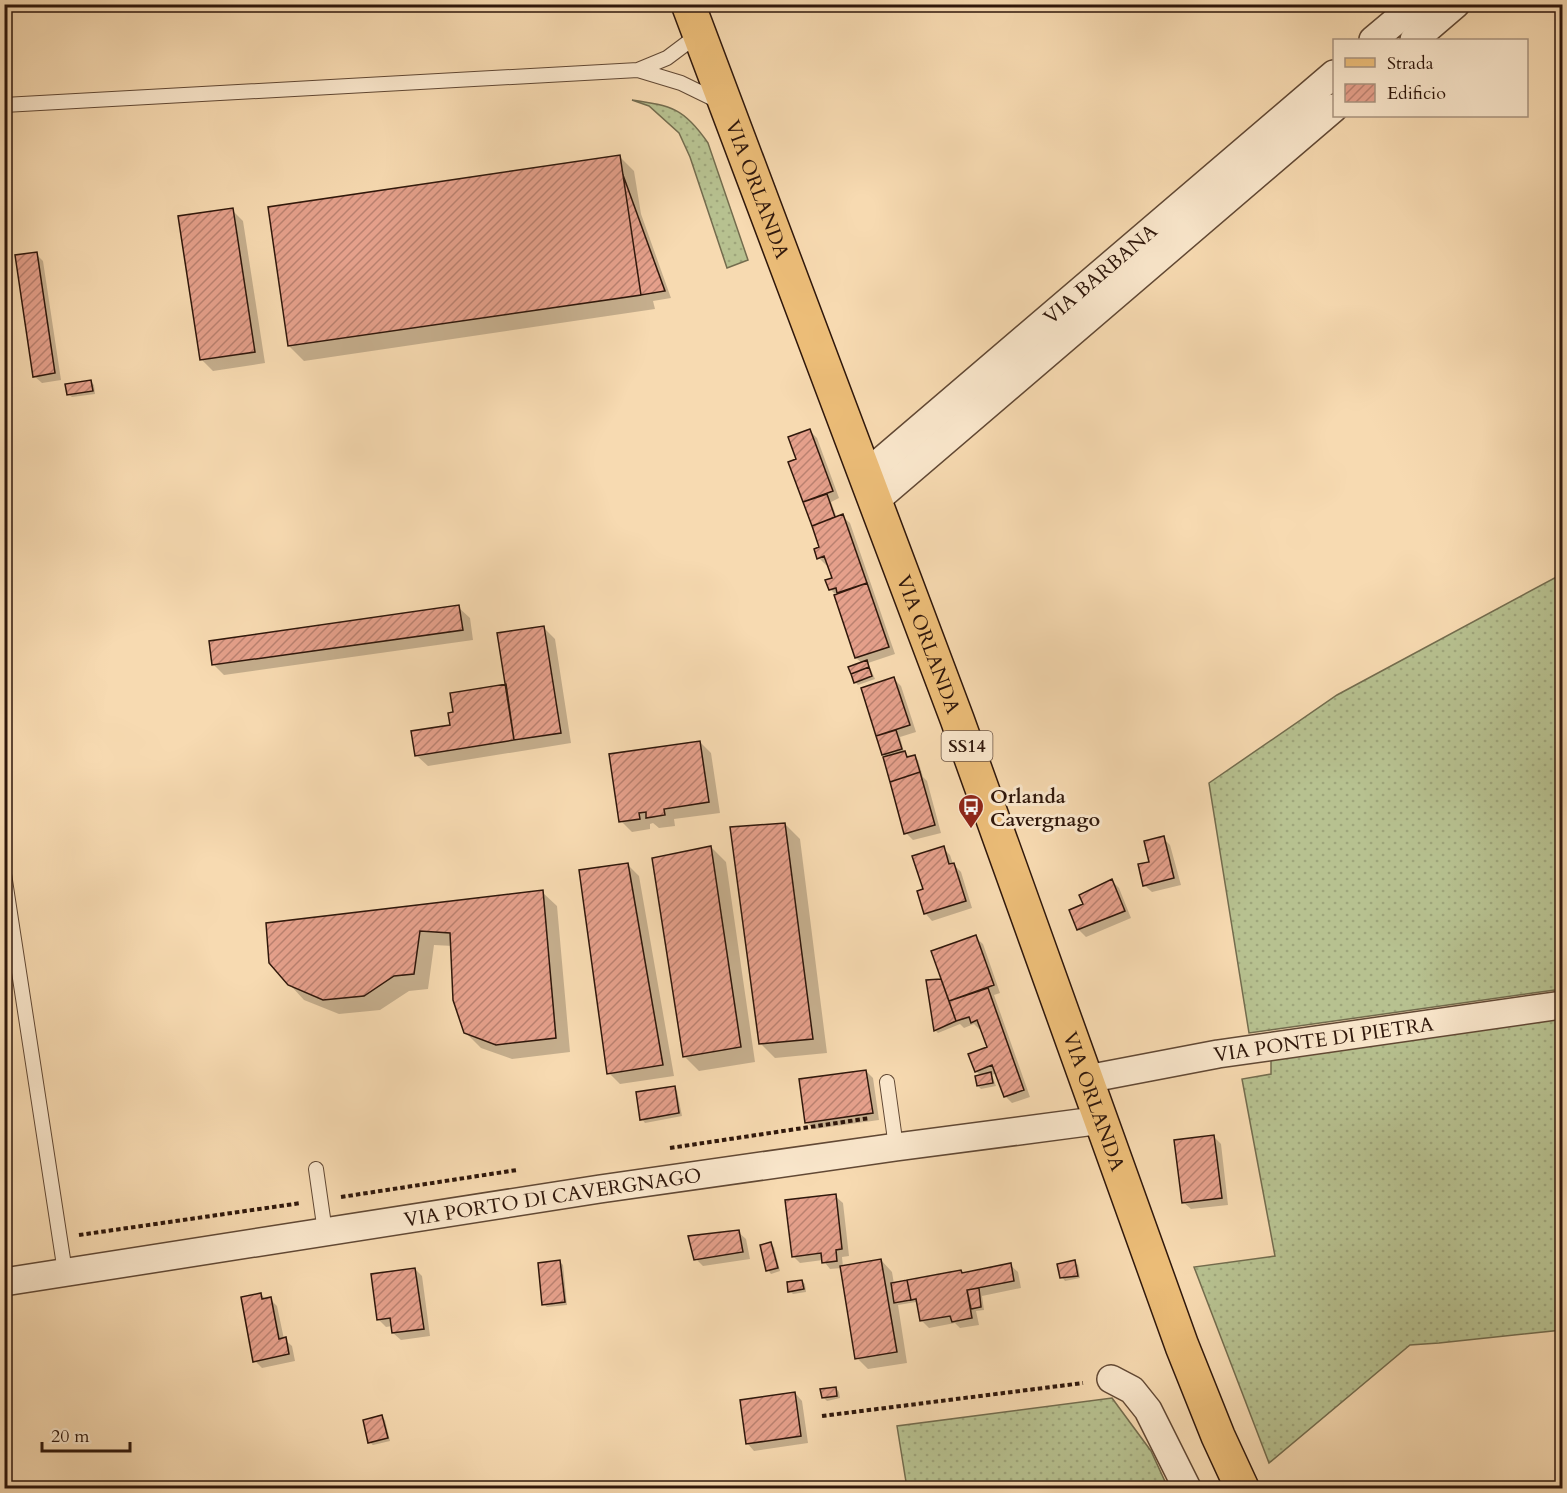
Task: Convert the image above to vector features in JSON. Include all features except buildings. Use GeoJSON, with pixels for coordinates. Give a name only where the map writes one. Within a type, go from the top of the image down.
{"type":"FeatureCollection","features":[{"type":"Feature","properties":{"kind":"main road","name":"VIA ORLANDA"},"geometry":{"type":"LineString","coordinates":[[693,19],[957,719],[1182,1347],[1242,1488]]}},
{"type":"Feature","properties":{"kind":"street"},"geometry":{"type":"LineString","coordinates":[[1374,39],[1416,4]]}},
{"type":"Feature","properties":{"kind":"street"},"geometry":{"type":"LineString","coordinates":[[1415,39],[1456,4]]}},
{"type":"Feature","properties":{"kind":"street","name":"VIA BARBANA"},"geometry":{"type":"LineString","coordinates":[[871,487],[1333,76]]}},
{"type":"Feature","properties":{"kind":"street"},"geometry":{"type":"LineString","coordinates":[[871,487],[1333,110]]}},
{"type":"Feature","properties":{"kind":"street","name":"VIA PONTE DI PIETRA"},"geometry":{"type":"LineString","coordinates":[[1087,1079],[1218,1054],[1563,1005]]}},
{"type":"Feature","properties":{"kind":"street","name":"VIA PORTO DI CAVERGNAGO"},"geometry":{"type":"LineString","coordinates":[[4,1282],[612,1187],[1102,1120]]}},
{"type":"Feature","properties":{"kind":"street"},"geometry":{"type":"LineString","coordinates":[[1111,1379],[1132,1390],[1148,1410],[1186,1488]]}},
{"type":"Feature","properties":{"kind":"lane"},"geometry":{"type":"LineString","coordinates":[[4,105],[638,70],[667,58],[693,19]]}},
{"type":"Feature","properties":{"kind":"lane"},"geometry":{"type":"LineString","coordinates":[[638,70],[681,83],[724,104]]}},
{"type":"Feature","properties":{"kind":"lane"},"geometry":{"type":"LineString","coordinates":[[4,874],[65,1272]]}},
{"type":"Feature","properties":{"kind":"lane"},"geometry":{"type":"LineString","coordinates":[[887,1082],[896,1147]]}},
{"type":"Feature","properties":{"kind":"lane"},"geometry":{"type":"LineString","coordinates":[[316,1169],[326,1232]]}},
{"type":"Feature","properties":{"kind":"path"},"geometry":{"type":"LineString","coordinates":[[661,1149],[892,1115]]}},
{"type":"Feature","properties":{"kind":"path"},"geometry":{"type":"LineString","coordinates":[[60,1237],[520,1170]]}},
{"type":"Feature","properties":{"kind":"path"},"geometry":{"type":"LineString","coordinates":[[822,1416],[1111,1379]]}},
{"type":"Feature","properties":{"kind":"green space"},"geometry":{"type":"Polygon","coordinates":[[[632,100],[657,104],[676,111],[692,122],[708,143],[748,260],[727,268],[690,157],[679,133],[649,106],[632,100]]]}},
{"type":"Feature","properties":{"kind":"green space"},"geometry":{"type":"Polygon","coordinates":[[[1562,574],[1562,989],[1249,1033],[1209,783],[1337,695],[1562,574]]]}},
{"type":"Feature","properties":{"kind":"green space"},"geometry":{"type":"Polygon","coordinates":[[[1562,1018],[1562,1330],[1410,1345],[1269,1463],[1194,1267],[1275,1256],[1242,1079],[1271,1074],[1271,1059],[1562,1018]]]}},
{"type":"Feature","properties":{"kind":"green space"},"geometry":{"type":"Polygon","coordinates":[[[1112,1398],[1151,1451],[1168,1488],[907,1488],[897,1426],[1112,1398]]]}},
{"type":"Feature","properties":{"kind":"place","name":"Orlanda Cavergnago"},"geometry":{"type":"Point","coordinates":[971,830]}}]}
